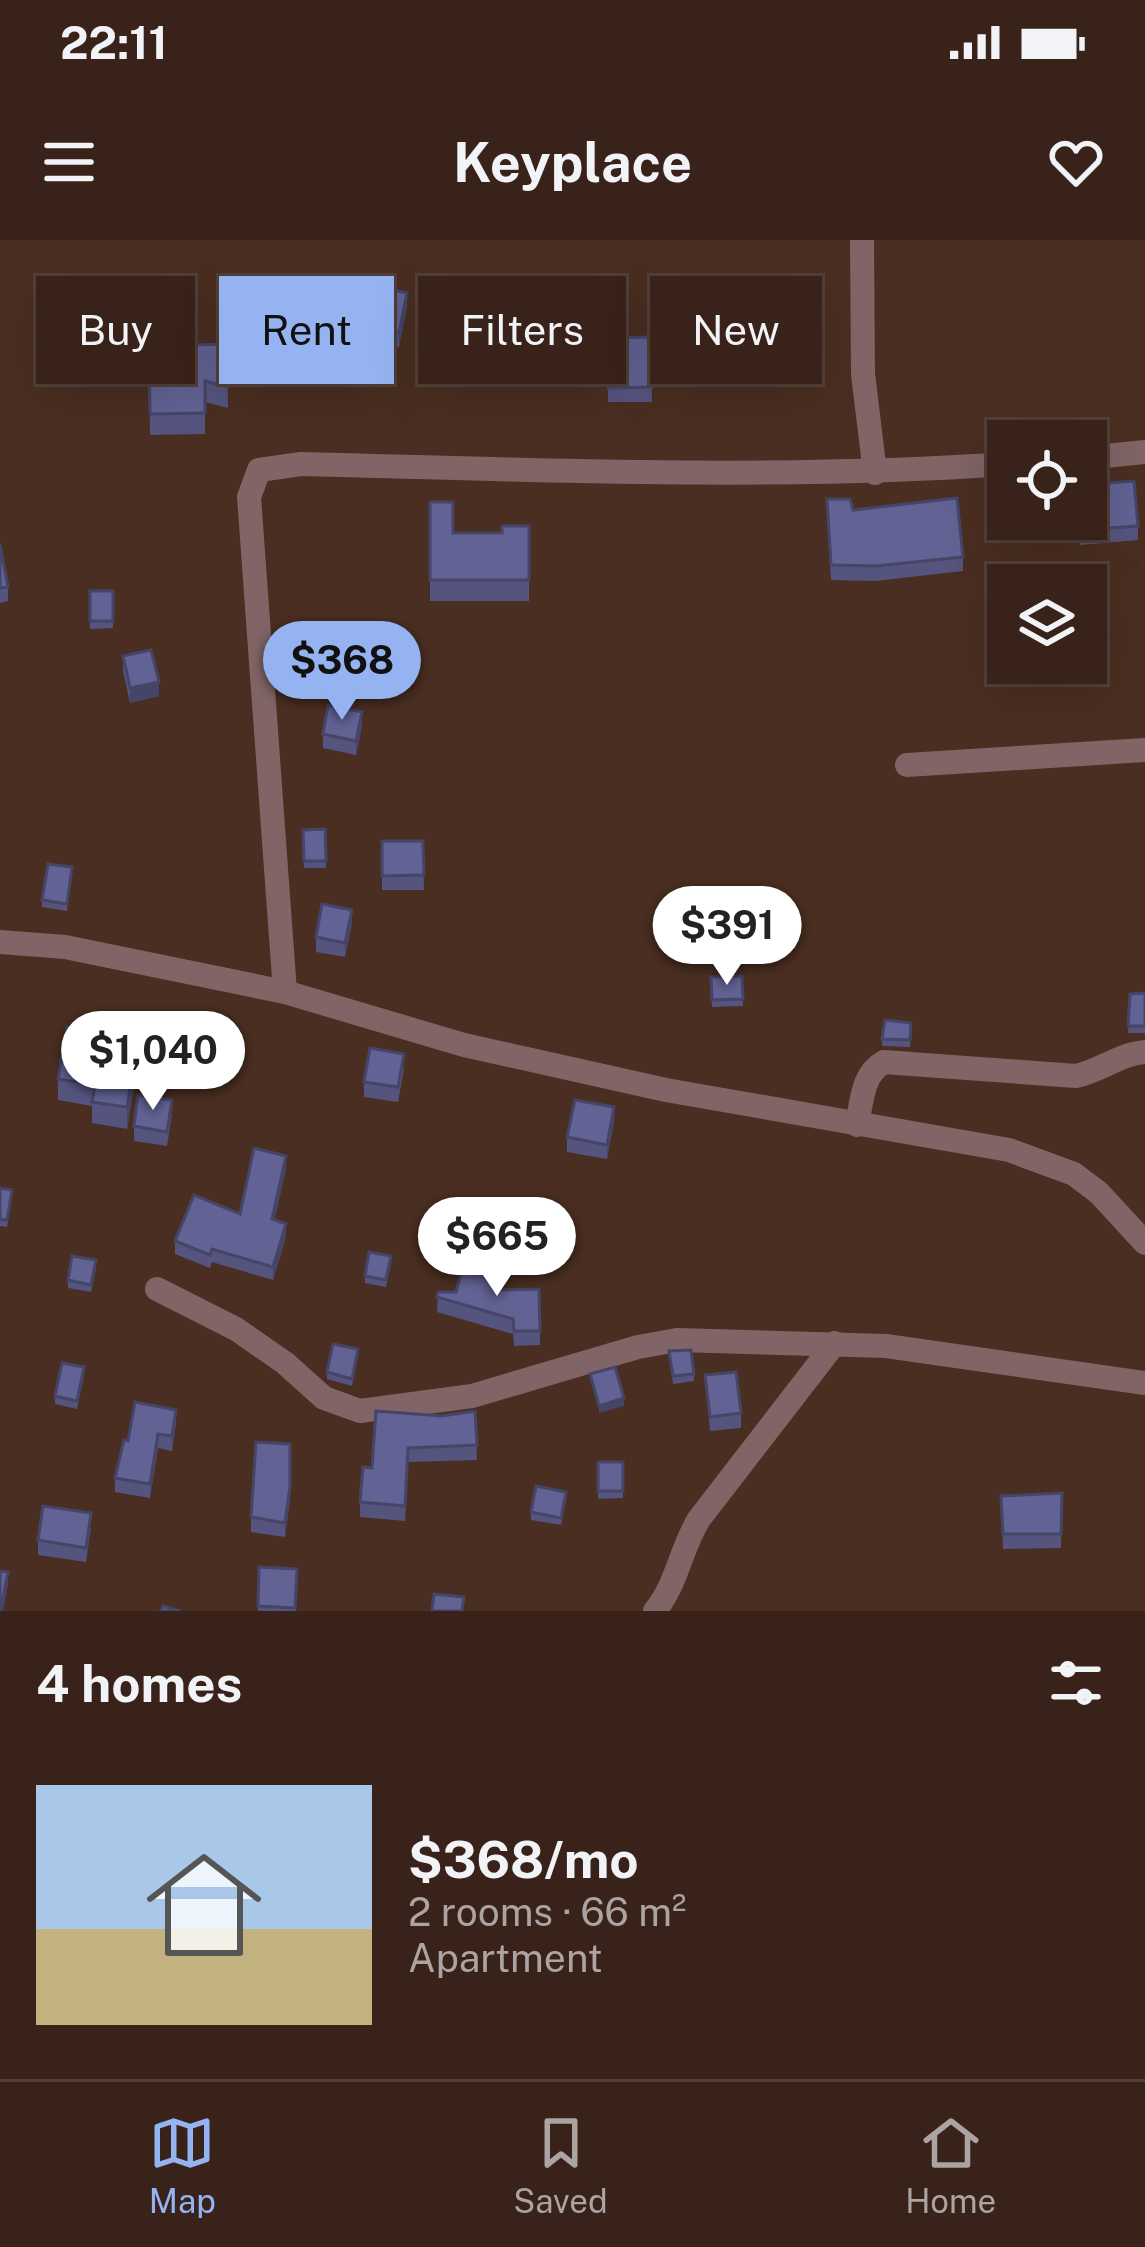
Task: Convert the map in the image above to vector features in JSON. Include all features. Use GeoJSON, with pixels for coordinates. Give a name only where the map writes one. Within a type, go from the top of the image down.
{"type":"FeatureCollection","features":[{"type":"Feature","properties":{"kind":"street"},"geometry":{"type":"LineString","coordinates":[[862,240],[863,374],[875,473]]}},
{"type":"Feature","properties":{"kind":"street"},"geometry":{"type":"LineString","coordinates":[[1107,456],[1145,452]]}},
{"type":"Feature","properties":{"kind":"street"},"geometry":{"type":"LineString","coordinates":[[285,992],[249,496],[259,470],[301,464],[875,473],[987,465]]}},
{"type":"Feature","properties":{"kind":"street"},"geometry":{"type":"LineString","coordinates":[[907,765],[1145,750]]}},
{"type":"Feature","properties":{"kind":"street"},"geometry":{"type":"LineString","coordinates":[[0,942],[65,946],[285,992],[464,1045],[666,1090],[1009,1150],[1074,1174],[1099,1193],[1145,1243]]}},
{"type":"Feature","properties":{"kind":"street"},"geometry":{"type":"LineString","coordinates":[[857,1125],[867,1077],[884,1062],[1076,1076],[1099,1071],[1126,1054],[1145,1052]]}},
{"type":"Feature","properties":{"kind":"street"},"geometry":{"type":"LineString","coordinates":[[157,1289],[236,1329],[324,1398],[360,1411],[472,1396],[677,1340],[886,1346],[1145,1383]]}},
{"type":"Feature","properties":{"kind":"street"},"geometry":{"type":"LineString","coordinates":[[655,1611],[676,1582],[684,1544],[699,1520],[835,1343]]}},
{"type":"Feature","properties":{"kind":"building"},"geometry":{"type":"Polygon","coordinates":[[[394,290],[407,293],[399,333],[394,332],[394,290]]]}},
{"type":"Feature","properties":{"kind":"building"},"geometry":{"type":"Polygon","coordinates":[[[650,337],[652,387],[608,388],[608,384],[626,384],[626,338],[650,337]]]}},
{"type":"Feature","properties":{"kind":"building"},"geometry":{"type":"Polygon","coordinates":[[[219,344],[219,384],[228,387],[205,381],[205,413],[150,414],[150,384],[195,384],[195,345],[219,344]]]}},
{"type":"Feature","properties":{"kind":"building"},"geometry":{"type":"Polygon","coordinates":[[[1134,481],[1138,526],[1107,528],[1107,483],[1134,481]]]}},
{"type":"Feature","properties":{"kind":"building"},"geometry":{"type":"Polygon","coordinates":[[[957,498],[963,557],[876,566],[831,565],[827,499],[850,499],[853,510],[957,498]]]}},
{"type":"Feature","properties":{"kind":"building"},"geometry":{"type":"Polygon","coordinates":[[[430,502],[453,502],[453,533],[502,533],[502,526],[529,526],[529,580],[430,580],[430,502]]]}},
{"type":"Feature","properties":{"kind":"building"},"geometry":{"type":"Polygon","coordinates":[[[0,544],[8,587],[0,588],[0,544]]]}},
{"type":"Feature","properties":{"kind":"building"},"geometry":{"type":"Polygon","coordinates":[[[90,591],[113,591],[113,621],[90,621],[90,591]]]}},
{"type":"Feature","properties":{"kind":"building"},"geometry":{"type":"Polygon","coordinates":[[[151,650],[159,682],[130,688],[123,656],[151,650]]]}},
{"type":"Feature","properties":{"kind":"building"},"geometry":{"type":"Polygon","coordinates":[[[328,705],[362,712],[356,741],[323,734],[328,705]]]}},
{"type":"Feature","properties":{"kind":"building"},"geometry":{"type":"Polygon","coordinates":[[[325,829],[326,861],[304,861],[303,830],[325,829]]]}},
{"type":"Feature","properties":{"kind":"building"},"geometry":{"type":"Polygon","coordinates":[[[382,841],[423,841],[424,875],[382,876],[382,841]]]}},
{"type":"Feature","properties":{"kind":"building"},"geometry":{"type":"Polygon","coordinates":[[[48,864],[72,867],[67,904],[42,900],[48,864]]]}},
{"type":"Feature","properties":{"kind":"building"},"geometry":{"type":"Polygon","coordinates":[[[322,904],[352,910],[345,943],[316,937],[322,904]]]}},
{"type":"Feature","properties":{"kind":"building"},"geometry":{"type":"Polygon","coordinates":[[[742,976],[743,999],[712,1000],[711,977],[742,976]]]}},
{"type":"Feature","properties":{"kind":"building"},"geometry":{"type":"Polygon","coordinates":[[[1145,993],[1145,1026],[1128,1026],[1130,994],[1145,993]]]}},
{"type":"Feature","properties":{"kind":"building"},"geometry":{"type":"Polygon","coordinates":[[[154,1016],[213,1025],[209,1054],[149,1045],[154,1016]]]}},
{"type":"Feature","properties":{"kind":"building"},"geometry":{"type":"Polygon","coordinates":[[[885,1020],[911,1023],[910,1040],[882,1039],[885,1020]]]}},
{"type":"Feature","properties":{"kind":"building"},"geometry":{"type":"Polygon","coordinates":[[[67,1027],[138,1039],[127,1107],[92,1102],[95,1085],[58,1079],[67,1027]]]}},
{"type":"Feature","properties":{"kind":"building"},"geometry":{"type":"Polygon","coordinates":[[[370,1048],[404,1054],[398,1087],[364,1082],[370,1048]]]}},
{"type":"Feature","properties":{"kind":"building"},"geometry":{"type":"Polygon","coordinates":[[[138,1095],[172,1100],[167,1132],[134,1126],[138,1095]]]}},
{"type":"Feature","properties":{"kind":"building"},"geometry":{"type":"Polygon","coordinates":[[[575,1100],[614,1107],[607,1145],[567,1137],[575,1100]]]}},
{"type":"Feature","properties":{"kind":"building"},"geometry":{"type":"Polygon","coordinates":[[[254,1148],[286,1156],[272,1219],[286,1224],[273,1267],[212,1249],[210,1255],[175,1241],[194,1195],[240,1214],[254,1148]]]}},
{"type":"Feature","properties":{"kind":"building"},"geometry":{"type":"Polygon","coordinates":[[[0,1188],[12,1190],[7,1220],[0,1219],[0,1188]]]}},
{"type":"Feature","properties":{"kind":"building"},"geometry":{"type":"Polygon","coordinates":[[[369,1252],[391,1256],[386,1280],[365,1276],[369,1252]]]}},
{"type":"Feature","properties":{"kind":"building"},"geometry":{"type":"Polygon","coordinates":[[[72,1256],[96,1260],[91,1285],[68,1280],[72,1256]]]}},
{"type":"Feature","properties":{"kind":"building"},"geometry":{"type":"Polygon","coordinates":[[[463,1266],[501,1277],[497,1290],[539,1289],[540,1331],[514,1331],[513,1319],[437,1297],[438,1292],[456,1292],[463,1266]]]}},
{"type":"Feature","properties":{"kind":"building"},"geometry":{"type":"Polygon","coordinates":[[[333,1344],[358,1349],[352,1379],[327,1372],[333,1344]]]}},
{"type":"Feature","properties":{"kind":"building"},"geometry":{"type":"Polygon","coordinates":[[[691,1350],[694,1374],[673,1376],[669,1351],[691,1350]]]}},
{"type":"Feature","properties":{"kind":"building"},"geometry":{"type":"Polygon","coordinates":[[[62,1363],[84,1367],[77,1401],[55,1396],[62,1363]]]}},
{"type":"Feature","properties":{"kind":"building"},"geometry":{"type":"Polygon","coordinates":[[[615,1367],[624,1398],[599,1406],[590,1374],[615,1367]]]}},
{"type":"Feature","properties":{"kind":"building"},"geometry":{"type":"Polygon","coordinates":[[[736,1372],[741,1413],[710,1417],[705,1375],[736,1372]]]}},
{"type":"Feature","properties":{"kind":"building"},"geometry":{"type":"Polygon","coordinates":[[[135,1402],[176,1410],[172,1436],[158,1434],[150,1484],[115,1478],[135,1402]]]}},
{"type":"Feature","properties":{"kind":"building"},"geometry":{"type":"Polygon","coordinates":[[[376,1411],[442,1416],[475,1411],[477,1445],[408,1448],[405,1506],[360,1502],[363,1467],[372,1468],[376,1411]]]}},
{"type":"Feature","properties":{"kind":"building"},"geometry":{"type":"Polygon","coordinates":[[[256,1442],[290,1444],[285,1523],[251,1517],[256,1442]]]}},
{"type":"Feature","properties":{"kind":"building"},"geometry":{"type":"Polygon","coordinates":[[[598,1462],[623,1462],[623,1491],[598,1491],[598,1462]]]}},
{"type":"Feature","properties":{"kind":"building"},"geometry":{"type":"Polygon","coordinates":[[[536,1486],[566,1492],[561,1518],[531,1512],[536,1486]]]}},
{"type":"Feature","properties":{"kind":"building"},"geometry":{"type":"Polygon","coordinates":[[[1062,1493],[1061,1534],[1003,1534],[1001,1496],[1062,1493]]]}},
{"type":"Feature","properties":{"kind":"building"},"geometry":{"type":"Polygon","coordinates":[[[43,1506],[91,1513],[86,1548],[38,1540],[43,1506]]]}},
{"type":"Feature","properties":{"kind":"building"},"geometry":{"type":"Polygon","coordinates":[[[259,1567],[297,1569],[295,1608],[258,1606],[259,1567]]]}},
{"type":"Feature","properties":{"kind":"building"},"geometry":{"type":"Polygon","coordinates":[[[0,1571],[8,1572],[1,1609],[0,1608],[0,1571]]]}},
{"type":"Feature","properties":{"kind":"building"},"geometry":{"type":"Polygon","coordinates":[[[434,1594],[464,1597],[462,1611],[432,1611],[434,1594]]]}}]}
